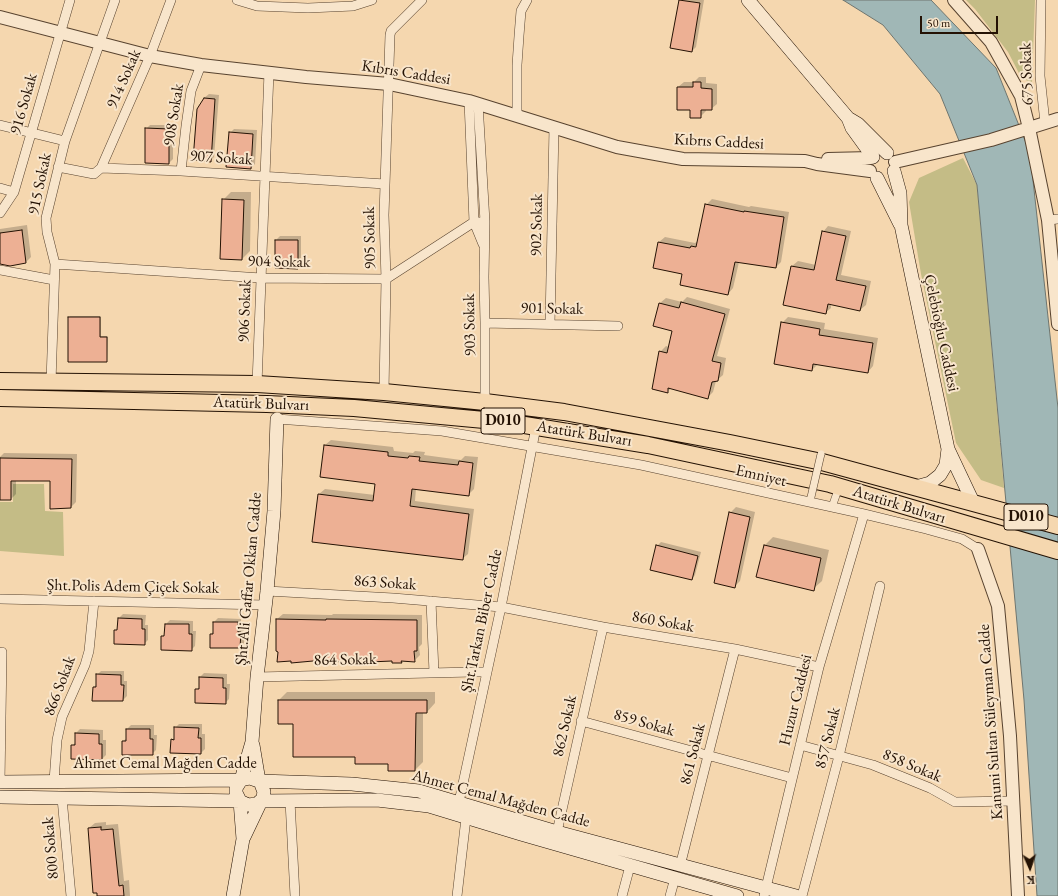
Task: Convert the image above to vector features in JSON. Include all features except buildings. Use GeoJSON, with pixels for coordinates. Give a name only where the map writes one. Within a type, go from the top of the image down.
{"type":"FeatureCollection","features":[{"type":"Feature","properties":{"kind":"highway","name":"Atatürk Bulvarı"},"geometry":{"type":"LineString","coordinates":[[0,382],[257,384],[384,392],[485,402],[564,412],[730,443],[803,454],[1058,526]]}},
{"type":"Feature","properties":{"kind":"highway","name":"Atatürk Bulvarı"},"geometry":{"type":"LineString","coordinates":[[0,398],[266,404],[354,408],[506,422],[648,445],[839,487],[1058,551]]}},
{"type":"Feature","properties":{"kind":"main road","name":"Çelebioğlu Caddesi"},"geometry":{"type":"LineString","coordinates":[[748,0],[848,118],[852,128],[872,158]]}},
{"type":"Feature","properties":{"kind":"main road","name":"Çelebioğlu Caddesi"},"geometry":{"type":"LineString","coordinates":[[848,118],[858,124],[892,162],[900,193],[901,225],[948,449]]}},
{"type":"Feature","properties":{"kind":"main road","name":"Çelebioğlu Caddesi"},"geometry":{"type":"LineString","coordinates":[[874,174],[901,225]]}},
{"type":"Feature","properties":{"kind":"main road","name":"Şht.Ali Gaffar Okkan Cadde"},"geometry":{"type":"LineString","coordinates":[[233,896],[243,838],[240,801],[236,793],[252,742],[274,511],[277,418]]}},
{"type":"Feature","properties":{"kind":"main road"},"geometry":{"type":"LineString","coordinates":[[916,487],[930,483],[940,474],[946,465],[948,449]]}},
{"type":"Feature","properties":{"kind":"main road"},"geometry":{"type":"LineString","coordinates":[[948,449],[973,502]]}},
{"type":"Feature","properties":{"kind":"main road","name":"Şht.Ali Gaffar Okkan Cadde"},"geometry":{"type":"LineString","coordinates":[[243,838],[263,797],[263,788],[258,781],[252,742]]}},
{"type":"Feature","properties":{"kind":"main road","name":"Ahmet Cemal Mağden Cadde"},"geometry":{"type":"LineString","coordinates":[[0,782],[241,780],[250,778],[258,781],[352,784],[419,791],[765,892],[796,896]]}},
{"type":"Feature","properties":{"kind":"main road","name":"Ahmet Cemal Mağden Cadde"},"geometry":{"type":"LineString","coordinates":[[0,797],[240,801],[248,805],[257,804],[260,801],[377,800],[429,806],[630,866],[737,896]]}},
{"type":"Feature","properties":{"kind":"street","name":"916 Sokak"},"geometry":{"type":"LineString","coordinates":[[0,213],[14,192],[70,0]]}},
{"type":"Feature","properties":{"kind":"street","name":"915 Sokak"},"geometry":{"type":"LineString","coordinates":[[51,382],[55,264],[47,232],[46,218],[65,141],[115,0]]}},
{"type":"Feature","properties":{"kind":"street","name":"914 Sokak"},"geometry":{"type":"LineString","coordinates":[[101,168],[150,56],[171,0]]}},
{"type":"Feature","properties":{"kind":"street"},"geometry":{"type":"LineString","coordinates":[[237,0],[257,6],[308,8],[353,6],[372,0]]}},
{"type":"Feature","properties":{"kind":"street","name":"905 Sokak"},"geometry":{"type":"LineString","coordinates":[[384,392],[386,279],[384,215],[391,31],[422,0]]}},
{"type":"Feature","properties":{"kind":"street"},"geometry":{"type":"LineString","coordinates":[[517,116],[517,65],[521,11],[527,0]]}},
{"type":"Feature","properties":{"kind":"street"},"geometry":{"type":"LineString","coordinates":[[954,0],[991,42],[1021,96],[1053,220],[1058,324]]}},
{"type":"Feature","properties":{"kind":"street","name":"675 Sokak"},"geometry":{"type":"LineString","coordinates":[[1042,0],[1040,76],[1045,123]]}},
{"type":"Feature","properties":{"kind":"street","name":"Kıbrıs Caddesi"},"geometry":{"type":"LineString","coordinates":[[0,18],[150,56],[201,65],[306,77],[389,84],[474,102],[617,147],[683,159],[805,161],[874,174]]}},
{"type":"Feature","properties":{"kind":"street","name":"908 Sokak"},"geometry":{"type":"LineString","coordinates":[[182,171],[191,91],[201,65]]}},
{"type":"Feature","properties":{"kind":"street","name":"906 Sokak"},"geometry":{"type":"LineString","coordinates":[[257,384],[269,72]]}},
{"type":"Feature","properties":{"kind":"street","name":"903 Sokak"},"geometry":{"type":"LineString","coordinates":[[474,102],[485,222],[485,402]]}},
{"type":"Feature","properties":{"kind":"street","name":"903 Sokak"},"geometry":{"type":"LineString","coordinates":[[474,102],[474,222],[484,247]]}},
{"type":"Feature","properties":{"kind":"street"},"geometry":{"type":"LineString","coordinates":[[892,162],[892,174],[885,178],[874,174],[869,167],[872,158],[878,153],[892,162],[990,140],[1058,119]]}},
{"type":"Feature","properties":{"kind":"street"},"geometry":{"type":"LineString","coordinates":[[0,125],[65,141]]}},
{"type":"Feature","properties":{"kind":"street","name":"902 Sokak"},"geometry":{"type":"LineString","coordinates":[[550,324],[554,127]]}},
{"type":"Feature","properties":{"kind":"street","name":"Kıbrıs Caddesi"},"geometry":{"type":"LineString","coordinates":[[805,161],[816,159],[872,158]]}},
{"type":"Feature","properties":{"kind":"street","name":"907 Sokak"},"geometry":{"type":"LineString","coordinates":[[58,166],[94,174],[101,168],[182,171],[385,184]]}},
{"type":"Feature","properties":{"kind":"street"},"geometry":{"type":"LineString","coordinates":[[0,188],[14,192]]}},
{"type":"Feature","properties":{"kind":"street"},"geometry":{"type":"LineString","coordinates":[[386,279],[474,222],[485,222]]}},
{"type":"Feature","properties":{"kind":"street","name":"904 Sokak"},"geometry":{"type":"LineString","coordinates":[[55,264],[261,278],[386,279]]}},
{"type":"Feature","properties":{"kind":"street"},"geometry":{"type":"LineString","coordinates":[[0,270],[54,280]]}},
{"type":"Feature","properties":{"kind":"street","name":"901 Sokak"},"geometry":{"type":"LineString","coordinates":[[486,323],[618,326]]}},
{"type":"Feature","properties":{"kind":"street","name":"Emniyet"},"geometry":{"type":"LineString","coordinates":[[277,418],[442,431],[641,465],[864,514],[962,538],[978,549]]}},
{"type":"Feature","properties":{"kind":"street","name":"Şht.Tarkan Biber Cadde"},"geometry":{"type":"LineString","coordinates":[[459,802],[501,607],[536,427]]}},
{"type":"Feature","properties":{"kind":"street"},"geometry":{"type":"LineString","coordinates":[[811,497],[821,454]]}},
{"type":"Feature","properties":{"kind":"street"},"geometry":{"type":"LineString","coordinates":[[832,507],[839,487]]}},
{"type":"Feature","properties":{"kind":"street","name":"Huzur Caddesi"},"geometry":{"type":"LineString","coordinates":[[765,892],[820,667],[864,514]]}},
{"type":"Feature","properties":{"kind":"street","name":"Kanuni Sultan Süleyman Cadde"},"geometry":{"type":"LineString","coordinates":[[978,549],[998,606],[1010,736],[1018,896]]}},
{"type":"Feature","properties":{"kind":"street","name":"857 Sokak"},"geometry":{"type":"LineString","coordinates":[[802,896],[840,756],[880,586]]}},
{"type":"Feature","properties":{"kind":"street","name":"863 Sokak"},"geometry":{"type":"LineString","coordinates":[[267,591],[431,601],[501,607]]}},
{"type":"Feature","properties":{"kind":"street","name":"Şht.Polis Adem Çiçek Sokak"},"geometry":{"type":"LineString","coordinates":[[0,600],[265,605]]}},
{"type":"Feature","properties":{"kind":"street","name":"866 Sokak"},"geometry":{"type":"LineString","coordinates":[[54,781],[57,740],[62,717],[85,665],[89,651],[94,601]]}},
{"type":"Feature","properties":{"kind":"street"},"geometry":{"type":"LineString","coordinates":[[431,601],[434,673]]}},
{"type":"Feature","properties":{"kind":"street","name":"860 Sokak"},"geometry":{"type":"LineString","coordinates":[[501,607],[603,627],[735,649],[820,667]]}},
{"type":"Feature","properties":{"kind":"street","name":"862 Sokak"},"geometry":{"type":"LineString","coordinates":[[557,832],[603,627]]}},
{"type":"Feature","properties":{"kind":"street","name":"861 Sokak"},"geometry":{"type":"LineString","coordinates":[[680,866],[735,649]]}},
{"type":"Feature","properties":{"kind":"street"},"geometry":{"type":"LineString","coordinates":[[0,782],[2,652]]}},
{"type":"Feature","properties":{"kind":"street","name":"864 Sokak"},"geometry":{"type":"LineString","coordinates":[[257,677],[487,672]]}},
{"type":"Feature","properties":{"kind":"street","name":"859 Sokak"},"geometry":{"type":"LineString","coordinates":[[581,721],[792,778]]}},
{"type":"Feature","properties":{"kind":"street","name":"858 Sokak"},"geometry":{"type":"LineString","coordinates":[[800,745],[873,765],[923,785],[955,802],[1013,801]]}},
{"type":"Feature","properties":{"kind":"street","name":"800 Sokak"},"geometry":{"type":"LineString","coordinates":[[62,798],[70,896]]}},
{"type":"Feature","properties":{"kind":"street"},"geometry":{"type":"LineString","coordinates":[[290,801],[295,896]]}},
{"type":"Feature","properties":{"kind":"street"},"geometry":{"type":"LineString","coordinates":[[457,896],[466,818]]}},
{"type":"Feature","properties":{"kind":"street"},"geometry":{"type":"LineString","coordinates":[[622,896],[630,866]]}},
{"type":"Feature","properties":{"kind":"street"},"geometry":{"type":"LineString","coordinates":[[670,896],[675,878]]}},
{"type":"Feature","properties":{"kind":"shaded area"},"geometry":{"type":"Polygon","coordinates":[[[966,0],[1035,0],[1032,82],[1022,79],[1008,52],[975,9],[966,0]]]}},
{"type":"Feature","properties":{"kind":"shaded area"},"geometry":{"type":"Polygon","coordinates":[[[963,158],[977,185],[1004,488],[981,480],[956,443],[921,274],[909,202],[919,178],[963,158]]]}},
{"type":"Feature","properties":{"kind":"shaded area"},"geometry":{"type":"Polygon","coordinates":[[[13,484],[44,484],[45,511],[63,512],[64,556],[0,551],[0,502],[13,502],[13,484]]]}},
{"type":"Feature","properties":{"kind":"water"},"geometry":{"type":"Polygon","coordinates":[[[843,0],[931,0],[996,68],[1030,153],[1058,408],[1058,896],[1037,896],[1024,700],[977,185],[940,94],[883,25],[843,0]]]}}]}
